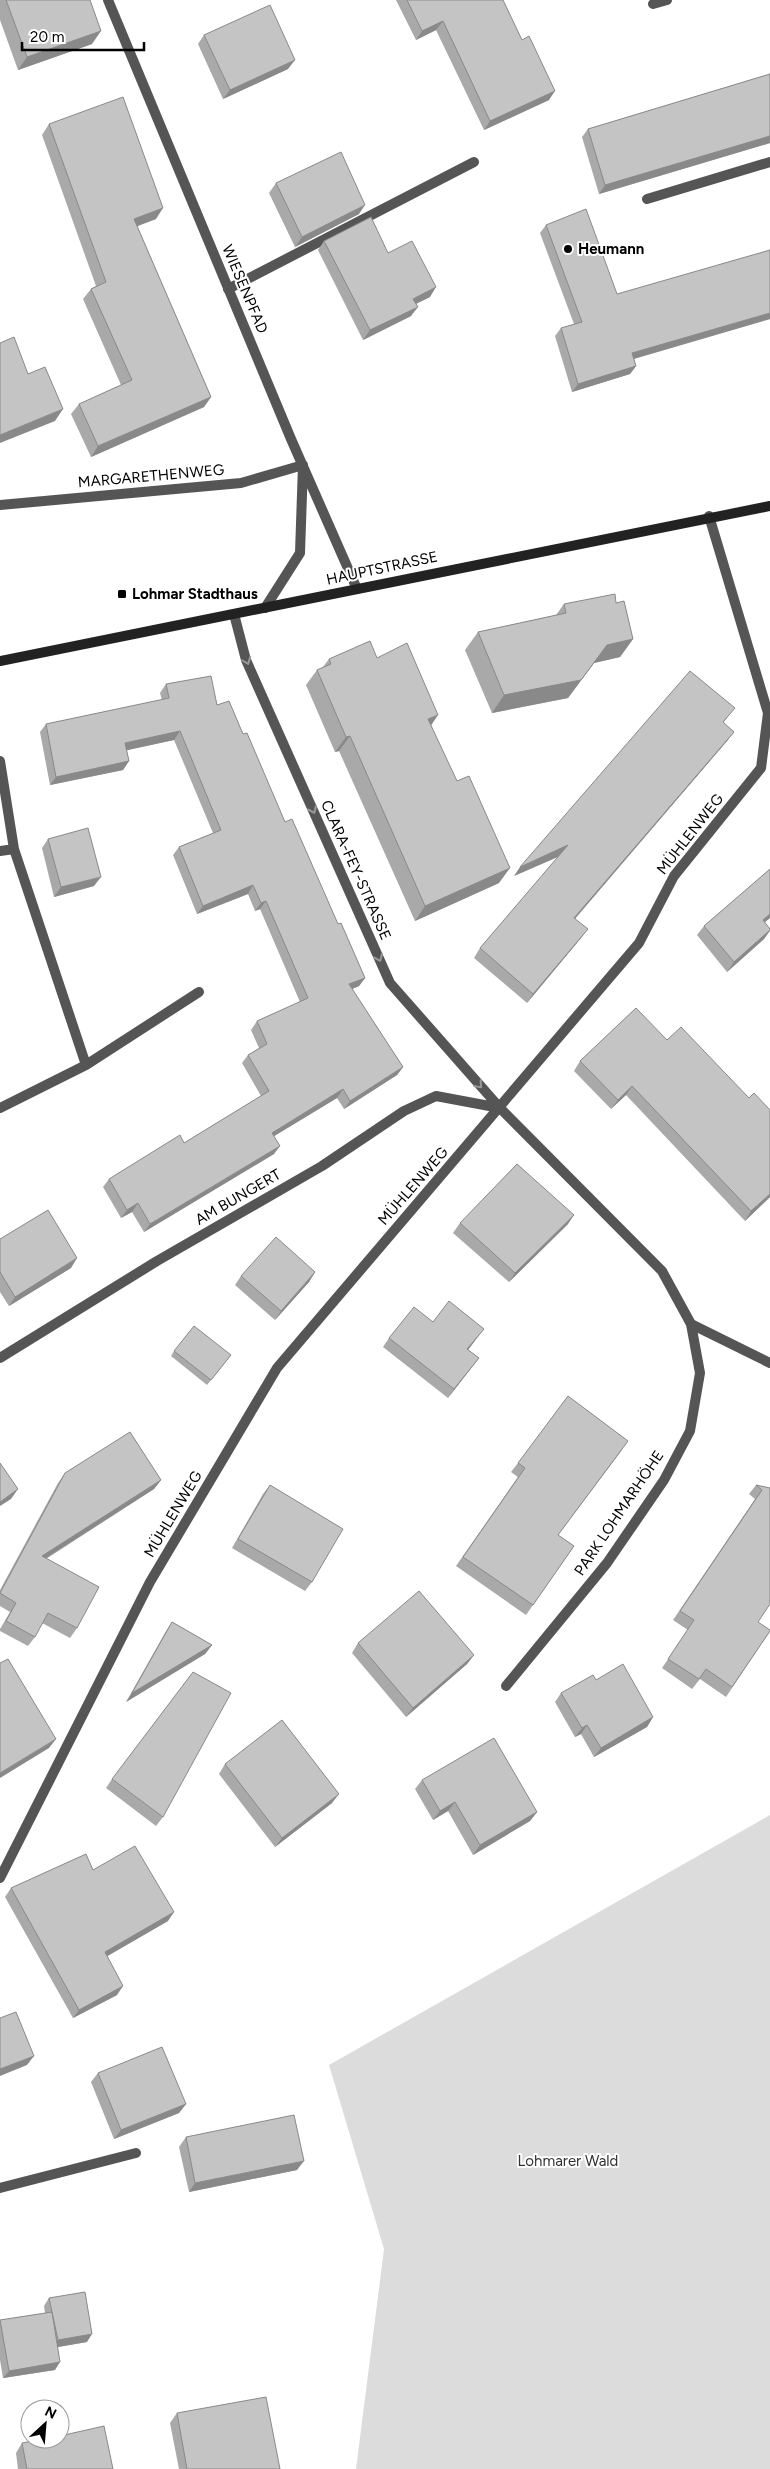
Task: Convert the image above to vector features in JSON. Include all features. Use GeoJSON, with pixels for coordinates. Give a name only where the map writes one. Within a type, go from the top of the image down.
{"type":"FeatureCollection","features":[{"type":"Feature","properties":{"kind":"main road","name":"HAUPTSTRASSE"},"geometry":{"type":"LineString","coordinates":[[0,661],[709,516],[770,506]]}},
{"type":"Feature","properties":{"kind":"street","name":"WIESENPFAD"},"geometry":{"type":"LineString","coordinates":[[108,0],[228,289],[356,589]]}},
{"type":"Feature","properties":{"kind":"street"},"geometry":{"type":"LineString","coordinates":[[653,4],[667,0]]}},
{"type":"Feature","properties":{"kind":"street"},"geometry":{"type":"LineString","coordinates":[[228,289],[474,162]]}},
{"type":"Feature","properties":{"kind":"street"},"geometry":{"type":"LineString","coordinates":[[647,199],[770,162]]}},
{"type":"Feature","properties":{"kind":"street"},"geometry":{"type":"LineString","coordinates":[[265,608],[300,553],[303,466]]}},
{"type":"Feature","properties":{"kind":"street","name":"MARGARETHENWEG"},"geometry":{"type":"LineString","coordinates":[[0,505],[241,483],[303,466]]}},
{"type":"Feature","properties":{"kind":"street","name":"MÜHLENWEG"},"geometry":{"type":"LineString","coordinates":[[0,1878],[150,1582],[277,1368],[639,943],[674,876],[761,768],[768,713],[709,516]]}},
{"type":"Feature","properties":{"kind":"street","name":"CLARA-FEY-STRASSE"},"geometry":{"type":"LineString","coordinates":[[234,614],[246,660],[390,982],[500,1108]]}},
{"type":"Feature","properties":{"kind":"street"},"geometry":{"type":"LineString","coordinates":[[0,761],[14,849],[86,1065]]}},
{"type":"Feature","properties":{"kind":"street"},"geometry":{"type":"LineString","coordinates":[[0,851],[14,849]]}},
{"type":"Feature","properties":{"kind":"street"},"geometry":{"type":"LineString","coordinates":[[0,1108],[86,1065],[200,992]]}},
{"type":"Feature","properties":{"kind":"street","name":"AM BUNGERT"},"geometry":{"type":"LineString","coordinates":[[0,1358],[157,1261],[322,1166],[404,1111],[436,1096],[500,1108]]}},
{"type":"Feature","properties":{"kind":"street","name":"PARK LOHMARHÖHE"},"geometry":{"type":"LineString","coordinates":[[500,1108],[662,1271],[691,1324],[700,1373],[690,1431],[664,1480],[607,1563],[506,1686]]}},
{"type":"Feature","properties":{"kind":"street"},"geometry":{"type":"LineString","coordinates":[[691,1324],[770,1363]]}},
{"type":"Feature","properties":{"kind":"street"},"geometry":{"type":"LineString","coordinates":[[0,2188],[136,2153]]}},
{"type":"Feature","properties":{"kind":"green space","name":"Lohmarer Wald"},"geometry":{"type":"Polygon","coordinates":[[[770,1815],[770,2469],[356,2469],[384,2249],[329,2065],[770,1815]]]}},
{"type":"Feature","properties":{"kind":"building"},"geometry":{"type":"Polygon","coordinates":[[[6,0],[90,0],[101,31],[27,57],[6,0]]]}},
{"type":"Feature","properties":{"kind":"building"},"geometry":{"type":"Polygon","coordinates":[[[407,0],[503,0],[522,40],[529,36],[555,91],[490,121],[443,21],[422,31],[407,0]]]}},
{"type":"Feature","properties":{"kind":"building"},"geometry":{"type":"Polygon","coordinates":[[[270,5],[295,60],[230,90],[204,35],[270,5]]]}},
{"type":"Feature","properties":{"kind":"building"},"geometry":{"type":"Polygon","coordinates":[[[770,74],[770,136],[605,185],[588,129],[770,74]]]}},
{"type":"Feature","properties":{"kind":"building"},"geometry":{"type":"Polygon","coordinates":[[[123,97],[163,208],[134,219],[211,397],[98,446],[79,404],[132,380],[91,289],[106,282],[49,124],[123,97]]]}},
{"type":"Feature","properties":{"kind":"building"},"geometry":{"type":"Polygon","coordinates":[[[341,152],[365,205],[302,237],[276,183],[341,152]]]}},
{"type":"Feature","properties":{"kind":"building"},"geometry":{"type":"Polygon","coordinates":[[[586,209],[617,294],[770,250],[770,313],[632,353],[636,366],[578,384],[561,328],[582,322],[546,225],[586,209]]]}},
{"type":"Feature","properties":{"kind":"building"},"geometry":{"type":"Polygon","coordinates":[[[371,217],[388,253],[412,241],[436,287],[413,299],[418,307],[370,330],[324,241],[371,217]]]}},
{"type":"Feature","properties":{"kind":"building"},"geometry":{"type":"Polygon","coordinates":[[[14,337],[28,374],[45,367],[63,409],[0,435],[0,343],[14,337]]]}},
{"type":"Feature","properties":{"kind":"building"},"geometry":{"type":"Polygon","coordinates":[[[615,594],[616,603],[624,601],[633,639],[607,645],[581,680],[504,695],[478,632],[566,613],[564,604],[615,594]]]}},
{"type":"Feature","properties":{"kind":"building"},"geometry":{"type":"Polygon","coordinates":[[[370,641],[377,658],[407,643],[438,715],[428,719],[457,781],[469,776],[510,868],[425,906],[350,736],[346,737],[317,670],[331,664],[329,659],[370,641]]]}},
{"type":"Feature","properties":{"kind":"building"},"geometry":{"type":"Polygon","coordinates":[[[690,671],[735,708],[723,722],[734,732],[574,918],[588,929],[533,994],[480,948],[568,845],[520,867],[690,671]]]}},
{"type":"Feature","properties":{"kind":"building"},"geometry":{"type":"Polygon","coordinates":[[[211,676],[217,705],[229,701],[243,734],[247,733],[285,822],[292,819],[338,924],[341,923],[365,978],[349,984],[403,1067],[350,1101],[343,1089],[272,1133],[280,1146],[150,1224],[138,1203],[127,1210],[109,1179],[180,1135],[184,1143],[269,1091],[248,1055],[267,1044],[257,1021],[308,998],[266,901],[261,903],[253,885],[203,906],[179,847],[221,830],[180,731],[125,743],[129,761],[56,777],[46,724],[169,698],[166,684],[211,676]]]}},
{"type":"Feature","properties":{"kind":"building"},"geometry":{"type":"Polygon","coordinates":[[[88,828],[101,877],[61,887],[48,839],[88,828]]]}},
{"type":"Feature","properties":{"kind":"building"},"geometry":{"type":"Polygon","coordinates":[[[770,869],[770,914],[763,920],[770,930],[734,962],[704,926],[770,869]]]}},
{"type":"Feature","properties":{"kind":"building"},"geometry":{"type":"Polygon","coordinates":[[[636,1008],[667,1040],[681,1027],[749,1098],[754,1093],[770,1110],[770,1194],[751,1211],[632,1086],[618,1100],[580,1061],[636,1008]]]}},
{"type":"Feature","properties":{"kind":"building"},"geometry":{"type":"Polygon","coordinates":[[[517,1164],[574,1215],[515,1273],[460,1223],[517,1164]]]}},
{"type":"Feature","properties":{"kind":"building"},"geometry":{"type":"Polygon","coordinates":[[[48,1210],[77,1258],[15,1297],[0,1272],[0,1239],[48,1210]]]}},
{"type":"Feature","properties":{"kind":"building"},"geometry":{"type":"Polygon","coordinates":[[[276,1237],[315,1272],[281,1311],[241,1276],[276,1237]]]}},
{"type":"Feature","properties":{"kind":"building"},"geometry":{"type":"Polygon","coordinates":[[[449,1301],[484,1329],[467,1349],[479,1358],[454,1389],[389,1338],[414,1307],[433,1322],[449,1301]]]}},
{"type":"Feature","properties":{"kind":"building"},"geometry":{"type":"Polygon","coordinates":[[[194,1326],[231,1355],[211,1380],[174,1351],[194,1326]]]}},
{"type":"Feature","properties":{"kind":"building"},"geometry":{"type":"Polygon","coordinates":[[[568,1396],[628,1441],[558,1535],[574,1546],[533,1605],[463,1557],[525,1468],[518,1463],[568,1396]]]}},
{"type":"Feature","properties":{"kind":"building"},"geometry":{"type":"Polygon","coordinates":[[[130,1432],[161,1480],[42,1556],[99,1587],[77,1628],[48,1613],[35,1637],[6,1621],[16,1603],[0,1593],[65,1473],[130,1432]]]}},
{"type":"Feature","properties":{"kind":"building"},"geometry":{"type":"Polygon","coordinates":[[[0,1463],[18,1489],[0,1502],[0,1463]]]}},
{"type":"Feature","properties":{"kind":"building"},"geometry":{"type":"Polygon","coordinates":[[[270,1485],[343,1529],[312,1582],[238,1539],[270,1485]]]}},
{"type":"Feature","properties":{"kind":"building"},"geometry":{"type":"Polygon","coordinates":[[[756,1485],[770,1488],[770,1604],[758,1622],[770,1631],[732,1687],[706,1669],[699,1679],[668,1659],[694,1620],[680,1611],[762,1490],[756,1485]]]}},
{"type":"Feature","properties":{"kind":"building"},"geometry":{"type":"Polygon","coordinates":[[[419,1591],[474,1655],[413,1708],[358,1643],[419,1591]]]}},
{"type":"Feature","properties":{"kind":"building"},"geometry":{"type":"Polygon","coordinates":[[[172,1622],[212,1645],[132,1693],[172,1622]]]}},
{"type":"Feature","properties":{"kind":"building"},"geometry":{"type":"Polygon","coordinates":[[[8,1659],[56,1739],[0,1773],[0,1663],[8,1659]]]}},
{"type":"Feature","properties":{"kind":"building"},"geometry":{"type":"Polygon","coordinates":[[[623,1664],[653,1717],[601,1748],[587,1725],[582,1728],[561,1693],[593,1675],[596,1680],[623,1664]]]}},
{"type":"Feature","properties":{"kind":"building"},"geometry":{"type":"Polygon","coordinates":[[[193,1672],[231,1693],[163,1817],[112,1779],[193,1672]]]}},
{"type":"Feature","properties":{"kind":"building"},"geometry":{"type":"Polygon","coordinates":[[[282,1720],[339,1794],[282,1838],[225,1764],[282,1720]]]}},
{"type":"Feature","properties":{"kind":"building"},"geometry":{"type":"Polygon","coordinates":[[[494,1738],[537,1812],[480,1845],[455,1802],[440,1811],[422,1780],[494,1738]]]}},
{"type":"Feature","properties":{"kind":"building"},"geometry":{"type":"Polygon","coordinates":[[[135,1846],[174,1912],[105,1952],[123,1986],[79,2010],[11,1888],[86,1854],[93,1870],[135,1846]]]}},
{"type":"Feature","properties":{"kind":"building"},"geometry":{"type":"Polygon","coordinates":[[[16,2012],[34,2056],[0,2069],[0,2018],[16,2012]]]}},
{"type":"Feature","properties":{"kind":"building"},"geometry":{"type":"Polygon","coordinates":[[[162,2047],[186,2104],[121,2130],[98,2073],[162,2047]]]}},
{"type":"Feature","properties":{"kind":"building"},"geometry":{"type":"Polygon","coordinates":[[[294,2115],[304,2161],[195,2183],[186,2137],[294,2115]]]}},
{"type":"Feature","properties":{"kind":"building"},"geometry":{"type":"Polygon","coordinates":[[[85,2292],[92,2334],[58,2340],[49,2298],[85,2292]]]}},
{"type":"Feature","properties":{"kind":"building"},"geometry":{"type":"Polygon","coordinates":[[[52,2312],[60,2362],[9,2371],[0,2320],[52,2312]]]}},
{"type":"Feature","properties":{"kind":"building"},"geometry":{"type":"Polygon","coordinates":[[[266,2397],[280,2469],[187,2469],[177,2413],[266,2397]]]}},
{"type":"Feature","properties":{"kind":"building"},"geometry":{"type":"Polygon","coordinates":[[[104,2426],[113,2469],[27,2469],[23,2449],[70,2449],[70,2434],[104,2426]]]}},
{"type":"Feature","properties":{"kind":"place","name":"Heumann"},"geometry":{"type":"Point","coordinates":[568,249]}},
{"type":"Feature","properties":{"kind":"place","name":"Lohmar Stadthaus"},"geometry":{"type":"Point","coordinates":[122,594]}}]}
